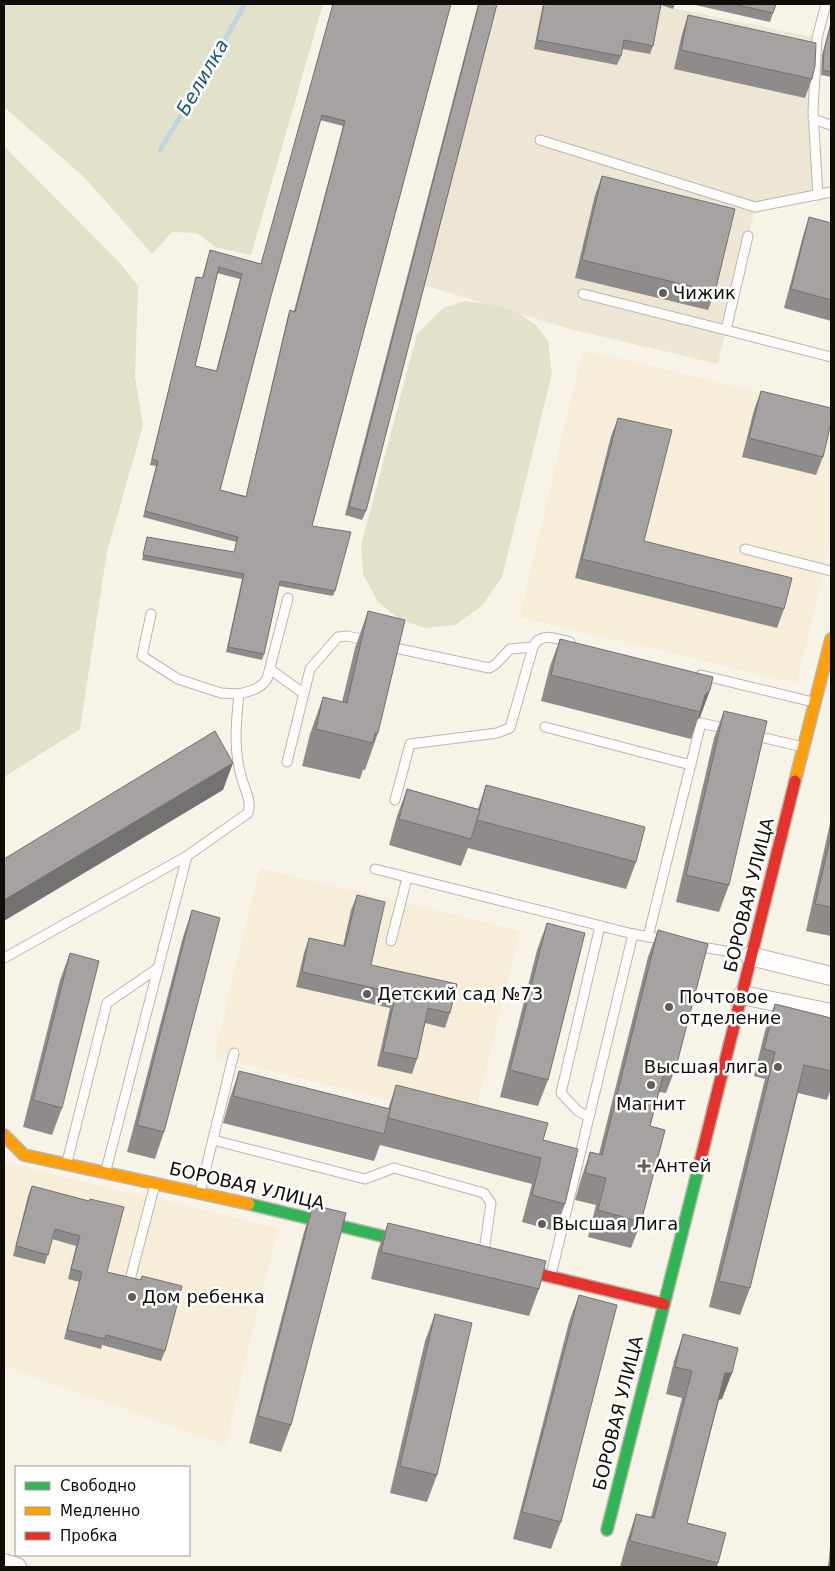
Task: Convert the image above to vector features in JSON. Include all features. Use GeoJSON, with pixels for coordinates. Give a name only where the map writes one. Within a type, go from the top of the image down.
{"type":"FeatureCollection","features":[{"type":"Feature","properties":{"kind":"street","name":"БОРОВАЯ УЛИЦА"},"geometry":{"type":"LineString","coordinates":[[607,1530],[831,640]]}},
{"type":"Feature","properties":{"kind":"street"},"geometry":{"type":"LineString","coordinates":[[750,956],[831,976]]}},
{"type":"Feature","properties":{"kind":"street"},"geometry":{"type":"LineString","coordinates":[[742,994],[831,1013]]}},
{"type":"Feature","properties":{"kind":"street","name":"БОРОВАЯ УЛИЦА"},"geometry":{"type":"LineString","coordinates":[[4,1135],[24,1155],[200,1192],[426,1247]]}},
{"type":"Feature","properties":{"kind":"street"},"geometry":{"type":"LineString","coordinates":[[488,1262],[664,1304]]}},
{"type":"Feature","properties":{"kind":"street"},"geometry":{"type":"LineString","coordinates":[[4,1563],[17,1567]]}},
{"type":"Feature","properties":{"kind":"lane"},"geometry":{"type":"LineString","coordinates":[[818,195],[813,119],[817,38],[826,4]]}},
{"type":"Feature","properties":{"kind":"lane"},"geometry":{"type":"LineString","coordinates":[[813,119],[831,125]]}},
{"type":"Feature","properties":{"kind":"lane"},"geometry":{"type":"LineString","coordinates":[[540,140],[755,208],[831,192]]}},
{"type":"Feature","properties":{"kind":"lane"},"geometry":{"type":"LineString","coordinates":[[726,330],[748,236]]}},
{"type":"Feature","properties":{"kind":"lane"},"geometry":{"type":"LineString","coordinates":[[582,294],[831,357]]}},
{"type":"Feature","properties":{"kind":"lane"},"geometry":{"type":"LineString","coordinates":[[746,549],[831,571]]}},
{"type":"Feature","properties":{"kind":"lane"},"geometry":{"type":"LineString","coordinates":[[151,614],[142,656],[178,679],[221,693],[239,694],[254,691],[267,679],[271,670],[288,598]]}},
{"type":"Feature","properties":{"kind":"lane"},"geometry":{"type":"LineString","coordinates":[[287,762],[310,669],[335,640],[342,636],[484,668],[493,667],[510,649],[533,647]]}},
{"type":"Feature","properties":{"kind":"lane"},"geometry":{"type":"LineString","coordinates":[[395,800],[410,744],[497,733],[510,728],[536,640],[542,637],[549,637],[577,644]]}},
{"type":"Feature","properties":{"kind":"lane"},"geometry":{"type":"LineString","coordinates":[[271,670],[303,693]]}},
{"type":"Feature","properties":{"kind":"lane"},"geometry":{"type":"LineString","coordinates":[[692,672],[815,703]]}},
{"type":"Feature","properties":{"kind":"lane"},"geometry":{"type":"LineString","coordinates":[[4,958],[187,856],[245,816],[250,808],[239,770],[235,735],[239,694]]}},
{"type":"Feature","properties":{"kind":"lane"},"geometry":{"type":"LineString","coordinates":[[648,937],[701,723],[804,747]]}},
{"type":"Feature","properties":{"kind":"lane"},"geometry":{"type":"LineString","coordinates":[[545,727],[691,765]]}},
{"type":"Feature","properties":{"kind":"lane"},"geometry":{"type":"LineString","coordinates":[[105,1173],[187,856]]}},
{"type":"Feature","properties":{"kind":"lane"},"geometry":{"type":"LineString","coordinates":[[375,869],[634,934],[750,956]]}},
{"type":"Feature","properties":{"kind":"lane"},"geometry":{"type":"LineString","coordinates":[[391,942],[408,878]]}},
{"type":"Feature","properties":{"kind":"lane"},"geometry":{"type":"LineString","coordinates":[[589,1117],[578,1111],[561,1094],[600,926]]}},
{"type":"Feature","properties":{"kind":"lane"},"geometry":{"type":"LineString","coordinates":[[551,1277],[634,934]]}},
{"type":"Feature","properties":{"kind":"lane"},"geometry":{"type":"LineString","coordinates":[[66,1164],[107,1003],[158,968]]}},
{"type":"Feature","properties":{"kind":"lane"},"geometry":{"type":"LineString","coordinates":[[200,1192],[234,1053]]}},
{"type":"Feature","properties":{"kind":"lane"},"geometry":{"type":"LineString","coordinates":[[213,1140],[365,1179],[394,1168],[484,1193],[491,1204],[488,1262]]}},
{"type":"Feature","properties":{"kind":"lane"},"geometry":{"type":"LineString","coordinates":[[131,1276],[155,1184]]}},
{"type":"Feature","properties":{"kind":"shaded area"},"geometry":{"type":"Polygon","coordinates":[[[496,4],[654,4],[817,38],[818,195],[755,208],[718,364],[570,329],[423,285],[496,4]]]}},
{"type":"Feature","properties":{"kind":"shaded area"},"geometry":{"type":"Polygon","coordinates":[[[583,350],[831,409],[831,538],[797,683],[520,617],[583,350]]]}},
{"type":"Feature","properties":{"kind":"shaded area","name":"Детский сад №73"},"geometry":{"type":"Polygon","coordinates":[[[260,868],[520,931],[474,1120],[214,1057],[260,868]]]}},
{"type":"Feature","properties":{"kind":"shaded area","name":"Дом ребенка"},"geometry":{"type":"Polygon","coordinates":[[[4,1163],[278,1228],[225,1445],[4,1366],[4,1163]]]}},
{"type":"Feature","properties":{"kind":"green space"},"geometry":{"type":"Polygon","coordinates":[[[4,4],[323,4],[251,255],[215,247],[197,233],[172,232],[152,254],[85,178],[4,107],[4,4]]]}},
{"type":"Feature","properties":{"kind":"green space"},"geometry":{"type":"Polygon","coordinates":[[[4,146],[119,262],[138,286],[135,377],[143,425],[107,552],[80,729],[4,777],[4,146]]]}},
{"type":"Feature","properties":{"kind":"green space"},"geometry":{"type":"Polygon","coordinates":[[[465,301],[489,304],[515,311],[536,325],[548,341],[552,374],[502,577],[482,606],[455,625],[425,628],[401,620],[378,602],[363,574],[361,546],[417,334],[443,308],[465,301]]]}},
{"type":"Feature","properties":{"kind":"building"},"geometry":{"type":"Polygon","coordinates":[[[333,4],[451,4],[312,526],[351,532],[335,591],[280,581],[264,654],[228,647],[244,574],[143,555],[147,537],[234,552],[238,537],[145,511],[158,461],[152,459],[196,277],[203,278],[210,250],[261,264],[333,4]],[[322,115],[271,296],[220,490],[246,497],[290,310],[295,312],[345,121],[322,115]],[[219,267],[195,366],[217,371],[242,274],[219,267]]]}},
{"type":"Feature","properties":{"kind":"building"},"geometry":{"type":"Polygon","coordinates":[[[479,4],[497,4],[366,511],[349,507],[479,4]]]}},
{"type":"Feature","properties":{"kind":"building"},"geometry":{"type":"Polygon","coordinates":[[[544,4],[661,4],[653,46],[624,40],[621,56],[537,40],[544,4]]]}},
{"type":"Feature","properties":{"kind":"building"},"geometry":{"type":"Polygon","coordinates":[[[733,4],[776,4],[773,13],[733,4]]]}},
{"type":"Feature","properties":{"kind":"building"},"geometry":{"type":"Polygon","coordinates":[[[688,15],[816,43],[815,66],[812,79],[681,50],[688,15]]]}},
{"type":"Feature","properties":{"kind":"building"},"geometry":{"type":"Polygon","coordinates":[[[831,23],[831,72],[823,70],[824,51],[831,23]]]}},
{"type":"Feature","properties":{"kind":"building"},"geometry":{"type":"Polygon","coordinates":[[[602,176],[735,209],[715,292],[582,260],[602,176]]]}},
{"type":"Feature","properties":{"kind":"building"},"geometry":{"type":"Polygon","coordinates":[[[809,217],[831,223],[831,300],[791,289],[809,217]]]}},
{"type":"Feature","properties":{"kind":"building"},"geometry":{"type":"Polygon","coordinates":[[[761,391],[831,408],[831,423],[823,457],[749,438],[761,391]]]}},
{"type":"Feature","properties":{"kind":"building"},"geometry":{"type":"Polygon","coordinates":[[[618,418],[672,430],[644,541],[792,578],[784,609],[582,559],[618,418]]]}},
{"type":"Feature","properties":{"kind":"building"},"geometry":{"type":"Polygon","coordinates":[[[368,611],[405,620],[378,733],[375,733],[373,743],[316,729],[323,697],[347,703],[368,611]]]}},
{"type":"Feature","properties":{"kind":"building"},"geometry":{"type":"Polygon","coordinates":[[[560,639],[713,677],[710,690],[705,695],[700,712],[551,675],[560,639]]]}},
{"type":"Feature","properties":{"kind":"building"},"geometry":{"type":"Polygon","coordinates":[[[724,711],[767,721],[729,885],[686,875],[724,711]]]}},
{"type":"Feature","properties":{"kind":"building"},"geometry":{"type":"Polygon","coordinates":[[[215,731],[233,763],[4,900],[4,859],[215,731]]]}},
{"type":"Feature","properties":{"kind":"building"},"geometry":{"type":"Polygon","coordinates":[[[486,785],[645,827],[636,862],[477,820],[486,785]]]}},
{"type":"Feature","properties":{"kind":"building"},"geometry":{"type":"Polygon","coordinates":[[[407,789],[480,810],[471,839],[399,819],[407,789]]]}},
{"type":"Feature","properties":{"kind":"building"},"geometry":{"type":"Polygon","coordinates":[[[831,835],[831,907],[815,904],[831,835]]]}},
{"type":"Feature","properties":{"kind":"building"},"geometry":{"type":"Polygon","coordinates":[[[357,895],[385,902],[371,965],[457,984],[450,1013],[428,1008],[417,1059],[383,1052],[396,993],[302,972],[309,938],[345,946],[357,895]]]}},
{"type":"Feature","properties":{"kind":"building"},"geometry":{"type":"Polygon","coordinates":[[[192,910],[220,918],[164,1132],[137,1125],[192,910]]]}},
{"type":"Feature","properties":{"kind":"building"},"geometry":{"type":"Polygon","coordinates":[[[547,923],[585,933],[548,1080],[510,1070],[547,923]]]}},
{"type":"Feature","properties":{"kind":"building"},"geometry":{"type":"Polygon","coordinates":[[[658,930],[708,944],[676,1067],[666,1064],[650,1126],[665,1130],[641,1222],[598,1210],[606,1178],[585,1173],[590,1152],[602,1155],[658,930]]]}},
{"type":"Feature","properties":{"kind":"building"},"geometry":{"type":"Polygon","coordinates":[[[70,953],[99,961],[62,1108],[33,1100],[70,953]]]}},
{"type":"Feature","properties":{"kind":"building"},"geometry":{"type":"Polygon","coordinates":[[[775,1004],[831,1018],[831,1071],[804,1065],[750,1288],[719,1281],[775,1052],[764,1049],[775,1004]]]}},
{"type":"Feature","properties":{"kind":"building"},"geometry":{"type":"Polygon","coordinates":[[[239,1071],[390,1109],[384,1134],[233,1096],[239,1071]]]}},
{"type":"Feature","properties":{"kind":"building"},"geometry":{"type":"Polygon","coordinates":[[[396,1085],[548,1123],[543,1140],[578,1149],[565,1204],[532,1195],[541,1158],[388,1118],[396,1085]]]}},
{"type":"Feature","properties":{"kind":"building"},"geometry":{"type":"Polygon","coordinates":[[[32,1186],[89,1201],[90,1199],[124,1207],[107,1272],[141,1280],[142,1276],[182,1286],[165,1351],[106,1335],[105,1339],[67,1330],[82,1272],[71,1269],[80,1236],[55,1229],[48,1255],[16,1246],[32,1186]]]}},
{"type":"Feature","properties":{"kind":"building"},"geometry":{"type":"Polygon","coordinates":[[[313,1205],[346,1213],[291,1425],[258,1416],[313,1205]]]}},
{"type":"Feature","properties":{"kind":"building"},"geometry":{"type":"Polygon","coordinates":[[[388,1223],[546,1261],[539,1289],[381,1252],[388,1223]]]}},
{"type":"Feature","properties":{"kind":"building"},"geometry":{"type":"Polygon","coordinates":[[[579,1295],[617,1305],[561,1522],[522,1512],[579,1295]]]}},
{"type":"Feature","properties":{"kind":"building"},"geometry":{"type":"Polygon","coordinates":[[[435,1314],[472,1323],[437,1475],[400,1466],[435,1314]]]}},
{"type":"Feature","properties":{"kind":"building"},"geometry":{"type":"Polygon","coordinates":[[[683,1334],[738,1348],[732,1373],[725,1373],[687,1523],[726,1533],[718,1563],[630,1541],[636,1514],[654,1518],[692,1371],[675,1367],[683,1334]]]}},
{"type":"Feature","properties":{"kind":"waterway","name":"Белилка"},"geometry":{"type":"LineString","coordinates":[[160,150],[199,86],[245,4]]}},
{"type":"Feature","properties":{"kind":"traffic: fast"},"geometry":{"type":"LineString","coordinates":[[607,1530],[700,1162]]}},
{"type":"Feature","properties":{"kind":"traffic: fast"},"geometry":{"type":"LineString","coordinates":[[249,1204],[415,1244]]}},
{"type":"Feature","properties":{"kind":"traffic: slow"},"geometry":{"type":"LineString","coordinates":[[795,781],[831,639]]}},
{"type":"Feature","properties":{"kind":"traffic: slow"},"geometry":{"type":"LineString","coordinates":[[4,1135],[24,1155],[249,1204]]}},
{"type":"Feature","properties":{"kind":"traffic: jam"},"geometry":{"type":"LineString","coordinates":[[700,1162],[795,781]]}},
{"type":"Feature","properties":{"kind":"traffic: jam"},"geometry":{"type":"LineString","coordinates":[[510,1267],[664,1304]]}},
{"type":"Feature","properties":{"kind":"place","name":"Чижик"},"geometry":{"type":"Point","coordinates":[663,293]}},
{"type":"Feature","properties":{"kind":"place","name":"Детский сад №73"},"geometry":{"type":"Point","coordinates":[367,994]}},
{"type":"Feature","properties":{"kind":"place","name":"Почтовое отделение"},"geometry":{"type":"Point","coordinates":[669,1007]}},
{"type":"Feature","properties":{"kind":"place","name":"Высшая лига"},"geometry":{"type":"Point","coordinates":[778,1067]}},
{"type":"Feature","properties":{"kind":"place","name":"Магнит"},"geometry":{"type":"Point","coordinates":[651,1085]}},
{"type":"Feature","properties":{"kind":"place","name":"Антей"},"geometry":{"type":"Point","coordinates":[644,1166]}},
{"type":"Feature","properties":{"kind":"place","name":"Высшая Лига"},"geometry":{"type":"Point","coordinates":[542,1224]}},
{"type":"Feature","properties":{"kind":"place","name":"Дом ребенка"},"geometry":{"type":"Point","coordinates":[132,1297]}}]}
